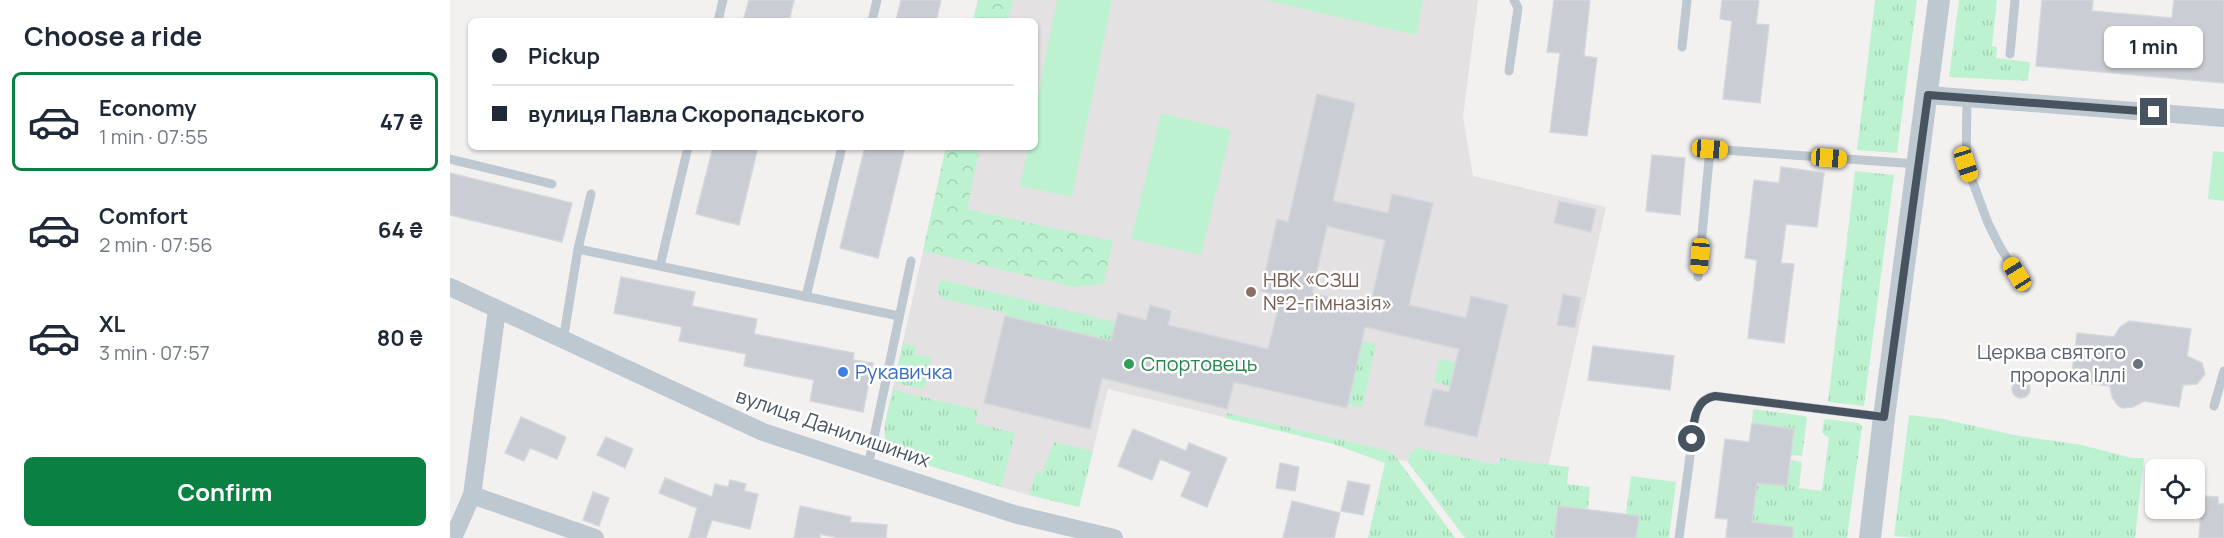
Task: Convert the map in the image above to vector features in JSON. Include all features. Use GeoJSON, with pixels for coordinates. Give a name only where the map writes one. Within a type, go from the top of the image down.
{"type":"FeatureCollection","features":[{"type":"Feature","properties":{"kind":"street"},"geometry":{"type":"LineString","coordinates":[[1870,538],[1939,0]]}},
{"type":"Feature","properties":{"kind":"street"},"geometry":{"type":"LineString","coordinates":[[1928,95],[2224,118]]}},
{"type":"Feature","properties":{"kind":"street","name":"вулиця Данилишиних"},"geometry":{"type":"LineString","coordinates":[[450,287],[759,430],[1014,514],[1114,538]]}},
{"type":"Feature","properties":{"kind":"street"},"geometry":{"type":"LineString","coordinates":[[453,538],[472,495],[496,310]]}},
{"type":"Feature","properties":{"kind":"street"},"geometry":{"type":"LineString","coordinates":[[472,495],[595,538]]}},
{"type":"Feature","properties":{"kind":"lane"},"geometry":{"type":"LineString","coordinates":[[719,18],[723,0]]}},
{"type":"Feature","properties":{"kind":"lane"},"geometry":{"type":"LineString","coordinates":[[873,18],[877,0]]}},
{"type":"Feature","properties":{"kind":"lane"},"geometry":{"type":"LineString","coordinates":[[1509,71],[1518,8],[1514,0]]}},
{"type":"Feature","properties":{"kind":"lane"},"geometry":{"type":"LineString","coordinates":[[1682,47],[1687,0]]}},
{"type":"Feature","properties":{"kind":"lane"},"geometry":{"type":"LineString","coordinates":[[2010,54],[2015,0]]}},
{"type":"Feature","properties":{"kind":"lane"},"geometry":{"type":"LineString","coordinates":[[1968,98],[1966,164],[1988,224],[2026,288]]}},
{"type":"Feature","properties":{"kind":"lane"},"geometry":{"type":"LineString","coordinates":[[1698,277],[1710,149],[1918,165]]}},
{"type":"Feature","properties":{"kind":"lane"},"geometry":{"type":"LineString","coordinates":[[660,266],[687,150]]}},
{"type":"Feature","properties":{"kind":"lane"},"geometry":{"type":"LineString","coordinates":[[806,297],[841,150]]}},
{"type":"Feature","properties":{"kind":"lane"},"geometry":{"type":"LineString","coordinates":[[450,159],[552,184]]}},
{"type":"Feature","properties":{"kind":"lane"},"geometry":{"type":"LineString","coordinates":[[563,341],[578,249],[591,194]]}},
{"type":"Feature","properties":{"kind":"lane"},"geometry":{"type":"LineString","coordinates":[[578,249],[899,316]]}},
{"type":"Feature","properties":{"kind":"lane"},"geometry":{"type":"LineString","coordinates":[[868,466],[911,261]]}},
{"type":"Feature","properties":{"kind":"lane"},"geometry":{"type":"LineString","coordinates":[[2214,405],[2224,372]]}},
{"type":"Feature","properties":{"kind":"lane"},"geometry":{"type":"LineString","coordinates":[[1679,538],[1695,419],[1699,406],[1704,400],[1715,396],[1884,417]]}},
{"type":"Feature","properties":{"kind":"shaded area","name":"НВК «СЗШ №2-гімназія»"},"geometry":{"type":"Polygon","coordinates":[[[978,0],[1478,0],[1463,117],[1473,176],[1606,207],[1542,494],[1108,389],[1079,507],[1025,494],[900,457],[890,450],[885,440],[884,428],[945,150],[1038,150],[1038,18],[974,18],[978,0]]]}},
{"type":"Feature","properties":{"kind":"green space"},"geometry":{"type":"Polygon","coordinates":[[[978,0],[1013,0],[1009,18],[974,18],[978,0]]]}},
{"type":"Feature","properties":{"kind":"green space"},"geometry":{"type":"Polygon","coordinates":[[[1057,0],[1112,0],[1072,197],[1020,186],[1027,150],[1038,150],[1038,95],[1057,0]]]}},
{"type":"Feature","properties":{"kind":"green space"},"geometry":{"type":"Polygon","coordinates":[[[1265,0],[1423,0],[1416,35],[1265,0]]]}},
{"type":"Feature","properties":{"kind":"green space"},"geometry":{"type":"Polygon","coordinates":[[[1875,0],[1917,0],[1897,153],[1857,150],[1875,0]]]}},
{"type":"Feature","properties":{"kind":"green space"},"geometry":{"type":"Polygon","coordinates":[[[1959,0],[1997,0],[1992,46],[1997,47],[1996,58],[2030,62],[2028,81],[1949,77],[1959,0]]]}},
{"type":"Feature","properties":{"kind":"green space"},"geometry":{"type":"Polygon","coordinates":[[[1161,113],[1231,130],[1201,255],[1131,239],[1161,113]]]}},
{"type":"Feature","properties":{"kind":"green space"},"geometry":{"type":"Polygon","coordinates":[[[945,150],[979,150],[967,209],[1113,241],[1104,284],[1073,287],[923,251],[945,150]]]}},
{"type":"Feature","properties":{"kind":"green space"},"geometry":{"type":"Polygon","coordinates":[[[2213,151],[2224,152],[2224,201],[2208,199],[2213,151]]]}},
{"type":"Feature","properties":{"kind":"green space"},"geometry":{"type":"Polygon","coordinates":[[[1855,171],[1894,175],[1864,406],[1828,402],[1855,171]]]}},
{"type":"Feature","properties":{"kind":"green space"},"geometry":{"type":"Polygon","coordinates":[[[943,280],[1115,322],[1111,341],[943,299],[938,289],[939,283],[943,280]]]}},
{"type":"Feature","properties":{"kind":"green space"},"geometry":{"type":"Polygon","coordinates":[[[1362,341],[1376,344],[1362,408],[1347,404],[1362,341]]]}},
{"type":"Feature","properties":{"kind":"green space"},"geometry":{"type":"Polygon","coordinates":[[[903,343],[916,346],[914,354],[931,358],[924,389],[894,383],[903,343]]]}},
{"type":"Feature","properties":{"kind":"green space"},"geometry":{"type":"Polygon","coordinates":[[[1439,359],[1456,363],[1450,386],[1434,382],[1439,359]]]}},
{"type":"Feature","properties":{"kind":"green space"},"geometry":{"type":"Polygon","coordinates":[[[893,390],[978,410],[975,423],[1015,433],[1001,487],[900,457],[892,451],[887,444],[885,427],[893,390]]]}},
{"type":"Feature","properties":{"kind":"green space"},"geometry":{"type":"Polygon","coordinates":[[[1753,409],[1807,418],[1802,456],[1791,455],[1794,429],[1752,423],[1753,409]]]}},
{"type":"Feature","properties":{"kind":"green space"},"geometry":{"type":"Polygon","coordinates":[[[1227,413],[1389,451],[1455,538],[1368,538],[1385,463],[1333,444],[1225,418],[1227,413]]]}},
{"type":"Feature","properties":{"kind":"green space"},"geometry":{"type":"Polygon","coordinates":[[[1909,415],[1943,419],[2014,435],[2082,445],[2132,458],[2144,458],[2135,538],[1918,538],[1894,536],[1909,415]]]}},
{"type":"Feature","properties":{"kind":"green space"},"geometry":{"type":"Polygon","coordinates":[[[1826,419],[1858,423],[1862,426],[1847,538],[1763,538],[1752,522],[1757,483],[1787,486],[1791,460],[1802,462],[1799,488],[1822,491],[1829,438],[1822,433],[1826,419]]]}},
{"type":"Feature","properties":{"kind":"green space"},"geometry":{"type":"Polygon","coordinates":[[[1054,442],[1093,451],[1079,507],[1029,495],[1036,472],[1042,473],[1054,442]]]}},
{"type":"Feature","properties":{"kind":"green space"},"geometry":{"type":"Polygon","coordinates":[[[1418,448],[1498,465],[1500,458],[1569,467],[1567,484],[1590,487],[1588,509],[1558,506],[1554,538],[1465,538],[1408,462],[1411,452],[1418,448]]]}},
{"type":"Feature","properties":{"kind":"green space"},"geometry":{"type":"Polygon","coordinates":[[[1631,476],[1676,482],[1669,538],[1636,538],[1639,516],[1626,514],[1631,476]]]}},
{"type":"Feature","properties":{"kind":"building"},"geometry":{"type":"Polygon","coordinates":[[[749,0],[794,0],[790,18],[744,18],[749,0]]]}},
{"type":"Feature","properties":{"kind":"building"},"geometry":{"type":"Polygon","coordinates":[[[901,0],[941,0],[937,18],[897,18],[901,0]]]}},
{"type":"Feature","properties":{"kind":"building"},"geometry":{"type":"Polygon","coordinates":[[[1554,0],[1590,0],[1584,56],[1597,58],[1587,136],[1550,132],[1560,53],[1547,52],[1554,0]]]}},
{"type":"Feature","properties":{"kind":"building"},"geometry":{"type":"Polygon","coordinates":[[[1722,0],[1759,0],[1756,24],[1769,25],[1760,103],[1723,99],[1732,21],[1720,19],[1722,0]]]}},
{"type":"Feature","properties":{"kind":"building"},"geometry":{"type":"Polygon","coordinates":[[[2042,0],[2093,0],[2092,11],[2172,18],[2174,0],[2224,0],[2224,83],[2036,66],[2042,0]]]}},
{"type":"Feature","properties":{"kind":"building"},"geometry":{"type":"Polygon","coordinates":[[[1317,94],[1355,103],[1333,201],[1388,213],[1392,194],[1433,203],[1409,305],[1466,318],[1471,296],[1508,305],[1477,437],[1424,425],[1433,389],[1449,392],[1459,349],[1365,327],[1347,408],[1234,382],[1227,409],[1102,378],[1090,429],[984,403],[1005,316],[1111,341],[1118,313],[1146,320],[1150,305],[1171,311],[1168,325],[1268,349],[1281,296],[1261,291],[1277,219],[1288,222],[1317,94]],[[1327,226],[1312,293],[1370,307],[1385,240],[1327,226]]]}},
{"type":"Feature","properties":{"kind":"building"},"geometry":{"type":"Polygon","coordinates":[[[712,150],[757,150],[739,225],[696,214],[712,150]]]}},
{"type":"Feature","properties":{"kind":"building"},"geometry":{"type":"Polygon","coordinates":[[[864,150],[904,150],[878,258],[840,248],[864,150]]]}},
{"type":"Feature","properties":{"kind":"building"},"geometry":{"type":"Polygon","coordinates":[[[1652,155],[1685,158],[1680,215],[1646,211],[1652,155]]]}},
{"type":"Feature","properties":{"kind":"building"},"geometry":{"type":"Polygon","coordinates":[[[1781,167],[1824,173],[1817,227],[1786,224],[1781,263],[1794,264],[1784,343],[1748,338],[1757,260],[1745,258],[1754,180],[1779,183],[1781,167]]]}},
{"type":"Feature","properties":{"kind":"building"},"geometry":{"type":"Polygon","coordinates":[[[450,173],[572,203],[562,242],[450,215],[450,173]]]}},
{"type":"Feature","properties":{"kind":"building"},"geometry":{"type":"Polygon","coordinates":[[[1559,201],[1596,209],[1591,232],[1554,223],[1559,201]]]}},
{"type":"Feature","properties":{"kind":"building"},"geometry":{"type":"Polygon","coordinates":[[[621,277],[695,292],[692,306],[757,319],[754,334],[854,353],[853,360],[873,363],[863,412],[810,401],[814,380],[744,366],[746,354],[679,341],[682,327],[614,313],[621,277]]]}},
{"type":"Feature","properties":{"kind":"building"},"geometry":{"type":"Polygon","coordinates":[[[1563,294],[1581,298],[1575,328],[1557,325],[1563,294]]]}},
{"type":"Feature","properties":{"kind":"building","name":"Церква святого пророка Іллі"},"geometry":{"type":"Polygon","coordinates":[[[2129,321],[2191,329],[2187,356],[2202,363],[2205,374],[2197,384],[2183,385],[2179,407],[2144,401],[2133,407],[2123,408],[2118,406],[2112,397],[2110,386],[2071,381],[2077,333],[2114,337],[2120,327],[2129,321]]]}},
{"type":"Feature","properties":{"kind":"building"},"geometry":{"type":"Polygon","coordinates":[[[1593,346],[1674,356],[1670,390],[1588,380],[1593,346]]]}},
{"type":"Feature","properties":{"kind":"building"},"geometry":{"type":"Polygon","coordinates":[[[2021,380],[2027,383],[2030,389],[2027,395],[2021,398],[2015,395],[2012,389],[2015,383],[2021,380]]]}},
{"type":"Feature","properties":{"kind":"building"},"geometry":{"type":"Polygon","coordinates":[[[521,417],[566,437],[557,459],[530,448],[524,461],[505,453],[521,417]]]}},
{"type":"Feature","properties":{"kind":"building"},"geometry":{"type":"Polygon","coordinates":[[[1752,423],[1794,429],[1787,486],[1757,483],[1752,522],[1793,527],[1793,538],[1726,538],[1728,519],[1715,518],[1725,439],[1749,442],[1752,423]]]}},
{"type":"Feature","properties":{"kind":"building"},"geometry":{"type":"Polygon","coordinates":[[[1133,429],[1186,451],[1189,443],[1227,458],[1207,507],[1181,496],[1191,472],[1160,459],[1152,480],[1118,466],[1133,429]]]}},
{"type":"Feature","properties":{"kind":"building"},"geometry":{"type":"Polygon","coordinates":[[[606,437],[633,449],[625,468],[597,455],[606,437]]]}},
{"type":"Feature","properties":{"kind":"building"},"geometry":{"type":"Polygon","coordinates":[[[1280,463],[1299,467],[1295,491],[1276,488],[1280,463]]]}},
{"type":"Feature","properties":{"kind":"building"},"geometry":{"type":"Polygon","coordinates":[[[665,478],[712,497],[715,484],[728,487],[730,480],[746,484],[744,491],[758,494],[750,529],[712,520],[706,538],[689,538],[697,508],[659,493],[665,478]]]}},
{"type":"Feature","properties":{"kind":"building"},"geometry":{"type":"Polygon","coordinates":[[[1348,481],[1370,485],[1363,515],[1341,511],[1348,481]]]}},
{"type":"Feature","properties":{"kind":"building"},"geometry":{"type":"Polygon","coordinates":[[[593,492],[609,498],[599,526],[583,520],[593,492]]]}},
{"type":"Feature","properties":{"kind":"building"},"geometry":{"type":"Polygon","coordinates":[[[2205,496],[2218,497],[2218,504],[2224,504],[2224,538],[2199,538],[2200,519],[2205,519],[2205,496]]]}},
{"type":"Feature","properties":{"kind":"building"},"geometry":{"type":"Polygon","coordinates":[[[1292,501],[1340,513],[1334,538],[1283,538],[1292,501]]]}},
{"type":"Feature","properties":{"kind":"building"},"geometry":{"type":"Polygon","coordinates":[[[800,506],[851,517],[850,522],[887,525],[886,538],[839,538],[820,534],[820,538],[794,538],[800,506]]]}},
{"type":"Feature","properties":{"kind":"building"},"geometry":{"type":"Polygon","coordinates":[[[1558,506],[1639,516],[1636,538],[1554,538],[1558,506]]]}},
{"type":"Feature","properties":{"kind":"place","name":"НВК «СЗШ №2-гімназія»"},"geometry":{"type":"Point","coordinates":[1251,292]}},
{"type":"Feature","properties":{"kind":"place","name":"Спортовець"},"geometry":{"type":"Point","coordinates":[1129,364]}},
{"type":"Feature","properties":{"kind":"place","name":"Церква святого пророка Іллі"},"geometry":{"type":"Point","coordinates":[2138,364]}},
{"type":"Feature","properties":{"kind":"place","name":"Рукавичка"},"geometry":{"type":"Point","coordinates":[843,372]}},
{"type":"Feature","properties":{"kind":"route"},"geometry":{"type":"LineString","coordinates":[[1692,439],[1699,406],[1704,400],[1715,396],[1884,417],[1928,95],[2154,112]]}}]}
